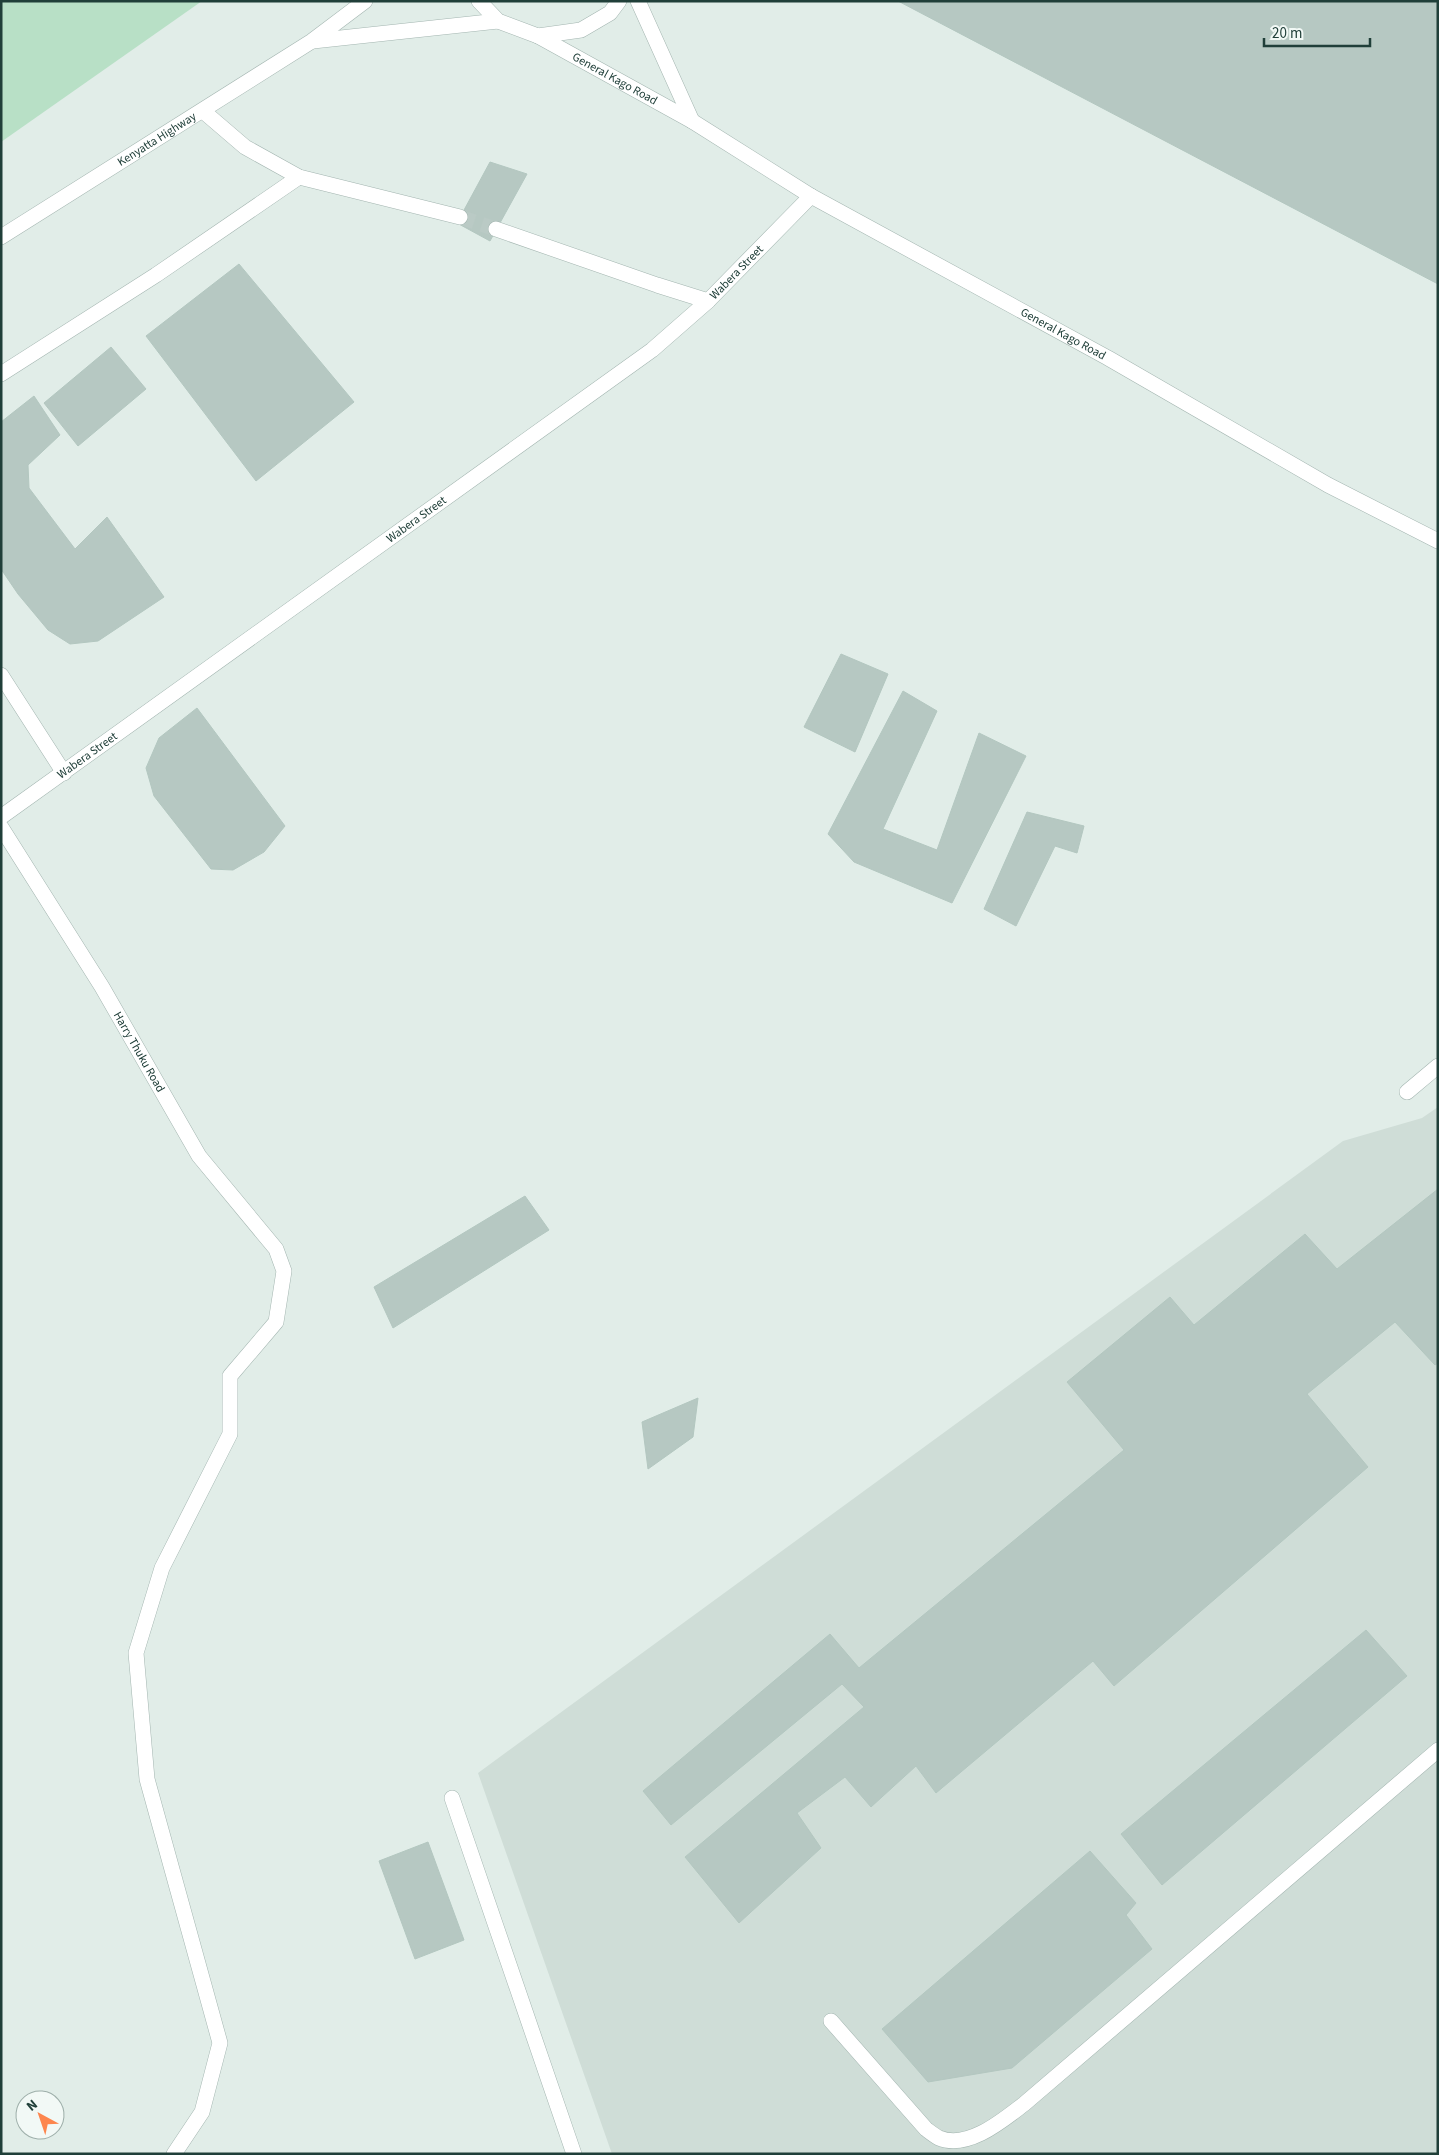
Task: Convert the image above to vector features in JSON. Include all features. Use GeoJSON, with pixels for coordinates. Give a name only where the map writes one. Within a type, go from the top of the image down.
{"type":"FeatureCollection","features":[{"type":"Feature","properties":{"kind":"street","name":"Kenyatta Highway"},"geometry":{"type":"LineString","coordinates":[[1,237],[312,41],[365,1]]}},
{"type":"Feature","properties":{"kind":"street"},"geometry":{"type":"LineString","coordinates":[[479,1],[498,21]]}},
{"type":"Feature","properties":{"kind":"street"},"geometry":{"type":"LineString","coordinates":[[538,36],[581,30],[610,13],[619,1]]}},
{"type":"Feature","properties":{"kind":"street","name":"General Kago Road"},"geometry":{"type":"LineString","coordinates":[[638,1],[692,121]]}},
{"type":"Feature","properties":{"kind":"street","name":"Kenyatta Highway"},"geometry":{"type":"LineString","coordinates":[[312,41],[498,21]]}},
{"type":"Feature","properties":{"kind":"street","name":"General Kago Road"},"geometry":{"type":"LineString","coordinates":[[498,21],[538,36],[692,121],[811,196],[1108,358],[1328,485],[1438,542]]}},
{"type":"Feature","properties":{"kind":"street"},"geometry":{"type":"LineString","coordinates":[[203,111],[245,148],[299,177],[460,217]]}},
{"type":"Feature","properties":{"kind":"street"},"geometry":{"type":"LineString","coordinates":[[1,374],[156,275],[299,177]]}},
{"type":"Feature","properties":{"kind":"street","name":"Wabera Street"},"geometry":{"type":"LineString","coordinates":[[1,817],[652,350],[708,301],[811,196]]}},
{"type":"Feature","properties":{"kind":"street"},"geometry":{"type":"LineString","coordinates":[[496,230],[657,286],[708,301]]}},
{"type":"Feature","properties":{"kind":"street"},"geometry":{"type":"LineString","coordinates":[[1,675],[64,772]]}},
{"type":"Feature","properties":{"kind":"street","name":"Harry Thuku Road"},"geometry":{"type":"LineString","coordinates":[[1,827],[102,987],[198,1156],[276,1249],[284,1271],[276,1322],[230,1376],[230,1434],[162,1568],[136,1653],[147,1780],[220,2043],[202,2112],[174,2154]]}},
{"type":"Feature","properties":{"kind":"street"},"geometry":{"type":"LineString","coordinates":[[1406,1092],[1438,1066]]}},
{"type":"Feature","properties":{"kind":"street"},"geometry":{"type":"LineString","coordinates":[[831,2022],[926,2129],[940,2138],[964,2140],[987,2131],[1024,2104],[1438,1750]]}},
{"type":"Feature","properties":{"kind":"street"},"geometry":{"type":"LineString","coordinates":[[452,1798],[574,2154]]}},
{"type":"Feature","properties":{"kind":"shaded area"},"geometry":{"type":"Polygon","coordinates":[[[1438,1107],[1438,2154],[612,2154],[478,1773],[1343,1141],[1422,1118],[1438,1107]]]}},
{"type":"Feature","properties":{"kind":"green space"},"geometry":{"type":"Polygon","coordinates":[[[1,1],[202,1],[1,142],[1,1]]]}},
{"type":"Feature","properties":{"kind":"building"},"geometry":{"type":"Polygon","coordinates":[[[898,1],[1438,1],[1438,284],[898,1]]]}},
{"type":"Feature","properties":{"kind":"building"},"geometry":{"type":"Polygon","coordinates":[[[490,162],[527,174],[490,241],[457,223],[490,162]]]}},
{"type":"Feature","properties":{"kind":"building"},"geometry":{"type":"Polygon","coordinates":[[[239,264],[354,402],[256,481],[146,336],[239,264]]]}},
{"type":"Feature","properties":{"kind":"building"},"geometry":{"type":"Polygon","coordinates":[[[111,347],[146,389],[78,446],[44,403],[111,347]]]}},
{"type":"Feature","properties":{"kind":"building"},"geometry":{"type":"Polygon","coordinates":[[[34,396],[60,435],[28,465],[29,488],[75,549],[107,517],[164,597],[98,641],[70,644],[48,630],[18,594],[1,569],[1,422],[34,396]]]}},
{"type":"Feature","properties":{"kind":"building"},"geometry":{"type":"Polygon","coordinates":[[[841,654],[888,674],[855,752],[804,727],[841,654]]]}},
{"type":"Feature","properties":{"kind":"building"},"geometry":{"type":"Polygon","coordinates":[[[903,691],[937,711],[883,829],[937,850],[979,733],[1026,756],[952,903],[854,862],[828,834],[903,691]]]}},
{"type":"Feature","properties":{"kind":"building"},"geometry":{"type":"Polygon","coordinates":[[[197,708],[285,826],[264,852],[233,870],[211,869],[154,796],[146,768],[159,738],[197,708]]]}},
{"type":"Feature","properties":{"kind":"building"},"geometry":{"type":"Polygon","coordinates":[[[1027,812],[1084,826],[1077,853],[1055,846],[1016,926],[984,909],[1027,812]]]}},
{"type":"Feature","properties":{"kind":"building"},"geometry":{"type":"Polygon","coordinates":[[[1438,1189],[1438,1363],[1435,1365],[1395,1322],[1307,1394],[1368,1467],[1114,1686],[1093,1661],[936,1793],[916,1766],[871,1807],[845,1777],[797,1813],[821,1848],[739,1923],[685,1857],[864,1707],[842,1684],[671,1825],[643,1791],[830,1634],[859,1668],[1124,1450],[1067,1382],[1170,1297],[1194,1325],[1305,1234],[1337,1269],[1438,1189]]]}},
{"type":"Feature","properties":{"kind":"building"},"geometry":{"type":"Polygon","coordinates":[[[525,1196],[549,1230],[393,1328],[374,1287],[525,1196]]]}},
{"type":"Feature","properties":{"kind":"building"},"geometry":{"type":"Polygon","coordinates":[[[698,1398],[693,1437],[648,1469],[642,1422],[698,1398]]]}},
{"type":"Feature","properties":{"kind":"building"},"geometry":{"type":"Polygon","coordinates":[[[1366,1630],[1407,1676],[1162,1885],[1121,1834],[1366,1630]]]}},
{"type":"Feature","properties":{"kind":"building"},"geometry":{"type":"Polygon","coordinates":[[[428,1842],[464,1940],[415,1959],[379,1861],[428,1842]]]}},
{"type":"Feature","properties":{"kind":"building"},"geometry":{"type":"Polygon","coordinates":[[[1090,1851],[1136,1903],[1126,1915],[1152,1949],[1012,2068],[928,2082],[882,2029],[1090,1851]]]}},
{"type":"Feature","properties":{"kind":"tunnel"},"geometry":{"type":"LineString","coordinates":[[460,217],[496,229]]}}]}
